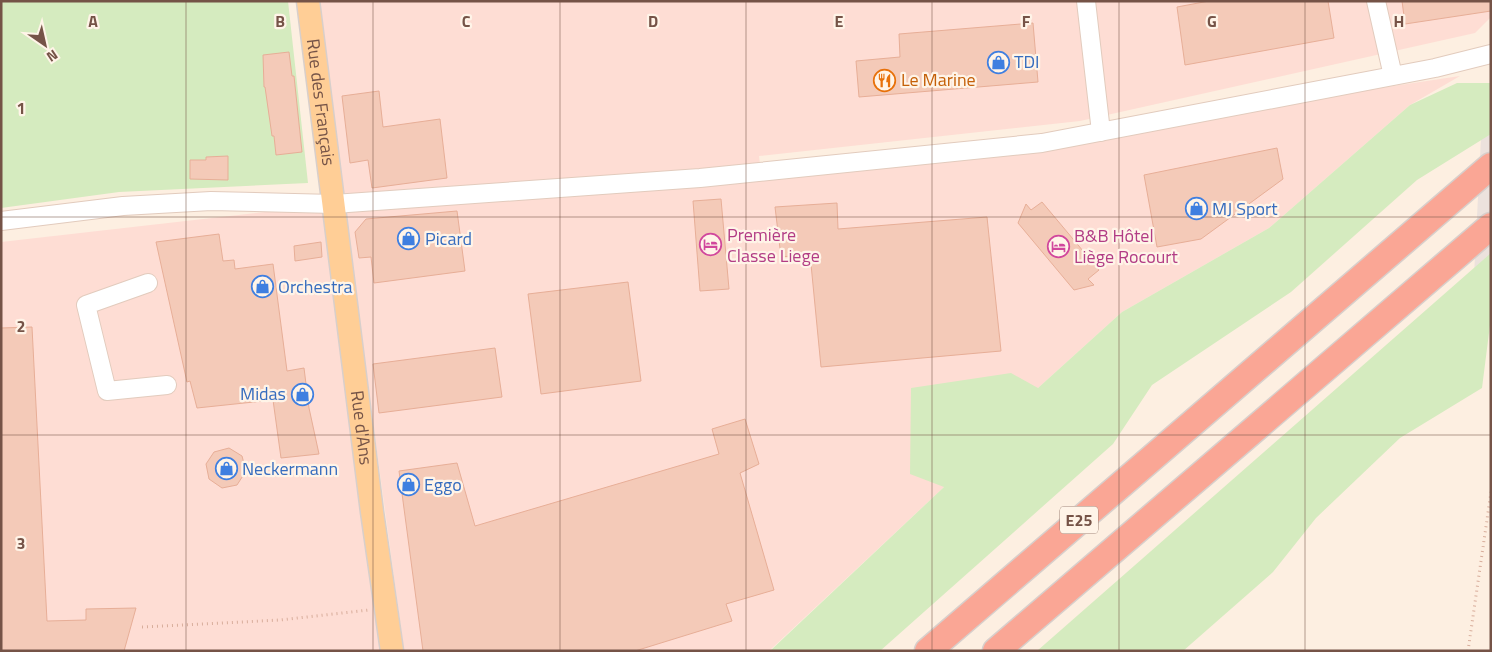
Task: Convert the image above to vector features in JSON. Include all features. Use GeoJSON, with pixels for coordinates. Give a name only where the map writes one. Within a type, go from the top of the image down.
{"type":"FeatureCollection","features":[{"type":"Feature","properties":{"kind":"highway","name":"E25"},"geometry":{"type":"LineString","coordinates":[[928,651],[1485,170]]}},
{"type":"Feature","properties":{"kind":"highway","name":"E25"},"geometry":{"type":"LineString","coordinates":[[996,651],[1484,232]]}},
{"type":"Feature","properties":{"kind":"main road","name":"Rue des Français"},"geometry":{"type":"LineString","coordinates":[[308,1],[334,204]]}},
{"type":"Feature","properties":{"kind":"main road","name":"Rue d'Ans"},"geometry":{"type":"LineString","coordinates":[[334,204],[372,512],[392,651]]}},
{"type":"Feature","properties":{"kind":"street"},"geometry":{"type":"LineString","coordinates":[[1086,1],[1101,132]]}},
{"type":"Feature","properties":{"kind":"street"},"geometry":{"type":"LineString","coordinates":[[1376,1],[1393,76]]}},
{"type":"Feature","properties":{"kind":"street"},"geometry":{"type":"LineString","coordinates":[[1,221],[123,206],[211,201],[334,204],[700,178],[1042,143],[1435,68],[1491,54]]}},
{"type":"Feature","properties":{"kind":"street"},"geometry":{"type":"LineString","coordinates":[[148,283],[86,305],[107,391],[167,385]]}},
{"type":"Feature","properties":{"kind":"path"},"geometry":{"type":"LineString","coordinates":[[1468,651],[1491,492]]}},
{"type":"Feature","properties":{"kind":"path"},"geometry":{"type":"LineString","coordinates":[[142,627],[280,620],[387,608]]}},
{"type":"Feature","properties":{"kind":"shaded area"},"geometry":{"type":"Polygon","coordinates":[[[316,1],[1491,1],[1491,17],[1475,33],[1080,121],[759,156],[762,181],[1460,76],[1410,105],[1269,228],[1122,312],[1038,388],[944,487],[769,651],[404,651],[316,1]]]}},
{"type":"Feature","properties":{"kind":"shaded area"},"geometry":{"type":"Polygon","coordinates":[[[1491,91],[1491,305],[1474,276],[1481,138],[1491,91]]]}},
{"type":"Feature","properties":{"kind":"shaded area"},"geometry":{"type":"Polygon","coordinates":[[[334,204],[386,651],[1,651],[1,242],[334,204]]]}},
{"type":"Feature","properties":{"kind":"green space"},"geometry":{"type":"Polygon","coordinates":[[[1,1],[288,1],[308,183],[119,192],[1,208],[1,1]]]}},
{"type":"Feature","properties":{"kind":"green space"},"geometry":{"type":"Polygon","coordinates":[[[1457,83],[1491,83],[1491,134],[1417,180],[1291,292],[1152,385],[1113,444],[880,651],[770,651],[944,487],[910,474],[911,388],[1011,373],[1038,388],[1122,312],[1269,228],[1410,105],[1457,83]]]}},
{"type":"Feature","properties":{"kind":"green space"},"geometry":{"type":"Polygon","coordinates":[[[1491,253],[1491,317],[1482,388],[1400,438],[1316,518],[1273,572],[1183,651],[1037,651],[1491,253]]]}},
{"type":"Feature","properties":{"kind":"building"},"geometry":{"type":"Polygon","coordinates":[[[1209,1],[1328,1],[1334,38],[1185,65],[1177,7],[1209,1]]]}},
{"type":"Feature","properties":{"kind":"building"},"geometry":{"type":"Polygon","coordinates":[[[1402,1],[1491,1],[1491,11],[1405,24],[1402,1]]]}},
{"type":"Feature","properties":{"kind":"building"},"geometry":{"type":"Polygon","coordinates":[[[1033,23],[1038,82],[859,97],[856,61],[900,57],[899,34],[1033,23]]]}},
{"type":"Feature","properties":{"kind":"building"},"geometry":{"type":"Polygon","coordinates":[[[289,52],[292,76],[294,76],[302,152],[276,155],[264,87],[263,55],[289,52]]]}},
{"type":"Feature","properties":{"kind":"building"},"geometry":{"type":"Polygon","coordinates":[[[379,91],[383,127],[440,119],[447,178],[372,188],[368,160],[350,163],[342,96],[379,91]]]}},
{"type":"Feature","properties":{"kind":"building","name":"MJ Sport"},"geometry":{"type":"Polygon","coordinates":[[[1277,148],[1283,179],[1201,239],[1157,247],[1144,175],[1277,148]]]}},
{"type":"Feature","properties":{"kind":"building"},"geometry":{"type":"Polygon","coordinates":[[[228,156],[228,180],[190,179],[190,160],[206,160],[206,157],[228,156]]]}},
{"type":"Feature","properties":{"kind":"building","name":"Première Classe Liege"},"geometry":{"type":"Polygon","coordinates":[[[721,199],[729,289],[700,291],[693,201],[721,199]]]}},
{"type":"Feature","properties":{"kind":"building","name":"B&B Hôtel Liège Rocourt"},"geometry":{"type":"Polygon","coordinates":[[[1042,202],[1099,270],[1088,279],[1094,285],[1074,290],[1018,223],[1026,204],[1031,210],[1042,202]]]}},
{"type":"Feature","properties":{"kind":"building"},"geometry":{"type":"Polygon","coordinates":[[[837,203],[838,229],[987,217],[1001,351],[821,367],[810,254],[781,257],[775,207],[837,203]]]}},
{"type":"Feature","properties":{"kind":"building","name":"Picard"},"geometry":{"type":"Polygon","coordinates":[[[457,211],[465,271],[374,283],[371,257],[359,258],[355,232],[366,219],[457,211]]]}},
{"type":"Feature","properties":{"kind":"building"},"geometry":{"type":"Polygon","coordinates":[[[219,234],[223,261],[234,260],[235,269],[273,264],[287,371],[304,368],[309,408],[319,454],[281,458],[273,400],[197,408],[190,381],[187,382],[156,242],[219,234]]]}},
{"type":"Feature","properties":{"kind":"building"},"geometry":{"type":"Polygon","coordinates":[[[321,242],[322,257],[295,261],[294,246],[321,242]]]}},
{"type":"Feature","properties":{"kind":"building"},"geometry":{"type":"Polygon","coordinates":[[[628,282],[641,381],[541,394],[528,294],[628,282]]]}},
{"type":"Feature","properties":{"kind":"building"},"geometry":{"type":"Polygon","coordinates":[[[32,327],[47,621],[86,620],[86,609],[136,608],[124,651],[1,651],[1,328],[32,327]]]}},
{"type":"Feature","properties":{"kind":"building"},"geometry":{"type":"Polygon","coordinates":[[[495,348],[502,397],[379,413],[373,364],[495,348]]]}},
{"type":"Feature","properties":{"kind":"building"},"geometry":{"type":"Polygon","coordinates":[[[745,419],[759,464],[740,473],[774,590],[726,604],[732,621],[635,651],[423,651],[399,471],[457,463],[475,526],[719,454],[712,429],[745,419]]]}},
{"type":"Feature","properties":{"kind":"building"},"geometry":{"type":"Polygon","coordinates":[[[229,448],[242,456],[246,471],[237,485],[222,488],[209,479],[206,464],[214,452],[229,448]]]}},
{"type":"Feature","properties":{"kind":"place","name":"TDI"},"geometry":{"type":"Point","coordinates":[998,62]}},
{"type":"Feature","properties":{"kind":"place","name":"Le Marine"},"geometry":{"type":"Point","coordinates":[885,80]}},
{"type":"Feature","properties":{"kind":"place","name":"MJ Sport"},"geometry":{"type":"Point","coordinates":[1196,209]}},
{"type":"Feature","properties":{"kind":"place","name":"Picard"},"geometry":{"type":"Point","coordinates":[409,239]}},
{"type":"Feature","properties":{"kind":"place","name":"Première Classe Liege"},"geometry":{"type":"Point","coordinates":[711,245]}},
{"type":"Feature","properties":{"kind":"place","name":"B&B Hôtel Liège Rocourt"},"geometry":{"type":"Point","coordinates":[1058,246]}},
{"type":"Feature","properties":{"kind":"place","name":"Orchestra"},"geometry":{"type":"Point","coordinates":[262,287]}},
{"type":"Feature","properties":{"kind":"place","name":"Midas"},"geometry":{"type":"Point","coordinates":[302,394]}},
{"type":"Feature","properties":{"kind":"place","name":"Neckermann"},"geometry":{"type":"Point","coordinates":[226,469]}},
{"type":"Feature","properties":{"kind":"place","name":"Eggo"},"geometry":{"type":"Point","coordinates":[408,485]}}]}
